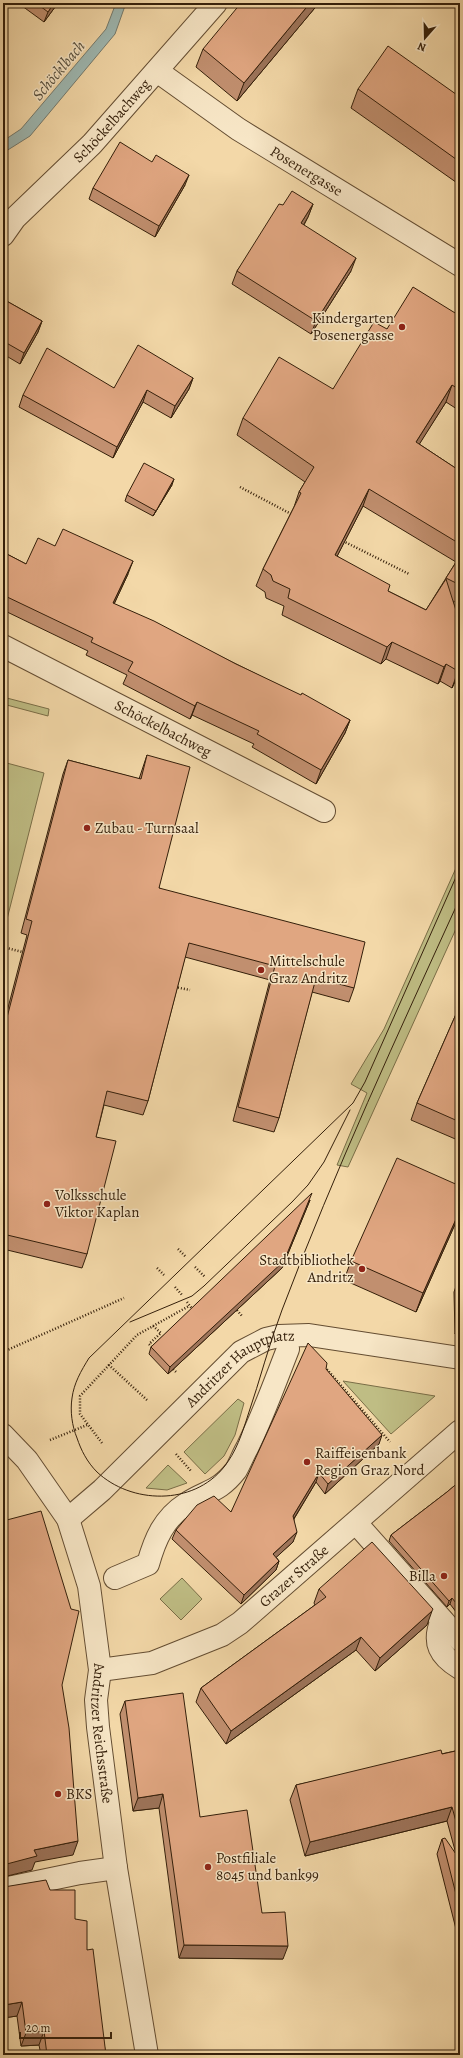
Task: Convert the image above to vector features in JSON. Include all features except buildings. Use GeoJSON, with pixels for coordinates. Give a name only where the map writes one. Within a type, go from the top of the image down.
{"type":"FeatureCollection","features":[{"type":"Feature","properties":{"kind":"street","name":"Schöckelbachweg"},"geometry":{"type":"LineString","coordinates":[[3,235],[15,218],[92,144],[216,3]]}},
{"type":"Feature","properties":{"kind":"street","name":"Posenergasse"},"geometry":{"type":"LineString","coordinates":[[157,71],[238,129],[460,265]]}},
{"type":"Feature","properties":{"kind":"street","name":"Schöckelbachweg"},"geometry":{"type":"LineString","coordinates":[[3,646],[324,811]]}},
{"type":"Feature","properties":{"kind":"street","name":"Andritzer Hauptplatz"},"geometry":{"type":"LineString","coordinates":[[115,1578],[148,1564],[154,1542],[165,1522],[186,1504],[212,1492],[222,1485],[236,1469],[254,1433],[284,1348],[309,1335],[460,1358]]}},
{"type":"Feature","properties":{"kind":"street","name":"Andritzer Hauptplatz"},"geometry":{"type":"LineString","coordinates":[[68,1519],[102,1490],[241,1352],[266,1340],[284,1348]]}},
{"type":"Feature","properties":{"kind":"street","name":"Grazer Straße"},"geometry":{"type":"LineString","coordinates":[[100,1670],[152,1663],[222,1635],[240,1623],[460,1431]]}},
{"type":"Feature","properties":{"kind":"street","name":"Andritzer Reichsstraße"},"geometry":{"type":"LineString","coordinates":[[3,1436],[27,1460],[68,1519],[76,1541],[88,1586],[100,1670],[96,1700],[98,1727],[116,1868],[147,2055]]}},
{"type":"Feature","properties":{"kind":"street"},"geometry":{"type":"LineString","coordinates":[[356,1523],[460,1640]]}},
{"type":"Feature","properties":{"kind":"street"},"geometry":{"type":"LineString","coordinates":[[442,1620],[437,1632],[440,1647],[446,1660],[460,1668]]}},
{"type":"Feature","properties":{"kind":"street"},"geometry":{"type":"LineString","coordinates":[[3,1889],[80,1873],[116,1868]]}},
{"type":"Feature","properties":{"kind":"path"},"geometry":{"type":"LineString","coordinates":[[240,487],[296,516]]}},
{"type":"Feature","properties":{"kind":"path"},"geometry":{"type":"LineString","coordinates":[[338,538],[409,574]]}},
{"type":"Feature","properties":{"kind":"path"},"geometry":{"type":"LineString","coordinates":[[3,947],[34,954]]}},
{"type":"Feature","properties":{"kind":"path"},"geometry":{"type":"LineString","coordinates":[[174,987],[190,990]]}},
{"type":"Feature","properties":{"kind":"path"},"geometry":{"type":"LineString","coordinates":[[178,1249],[186,1257]]}},
{"type":"Feature","properties":{"kind":"path"},"geometry":{"type":"LineString","coordinates":[[195,1267],[205,1277]]}},
{"type":"Feature","properties":{"kind":"path"},"geometry":{"type":"LineString","coordinates":[[157,1268],[164,1275]]}},
{"type":"Feature","properties":{"kind":"path"},"geometry":{"type":"LineString","coordinates":[[175,1286],[183,1296]]}},
{"type":"Feature","properties":{"kind":"path"},"geometry":{"type":"LineString","coordinates":[[3,1352],[124,1298]]}},
{"type":"Feature","properties":{"kind":"path"},"geometry":{"type":"LineString","coordinates":[[187,1302],[196,1313]]}},
{"type":"Feature","properties":{"kind":"path"},"geometry":{"type":"LineString","coordinates":[[237,1302],[233,1306],[242,1316]]}},
{"type":"Feature","properties":{"kind":"path"},"geometry":{"type":"LineString","coordinates":[[102,1443],[80,1414],[80,1396],[137,1335],[189,1306]]}},
{"type":"Feature","properties":{"kind":"path"},"geometry":{"type":"LineString","coordinates":[[153,1326],[166,1338]]}},
{"type":"Feature","properties":{"kind":"path"},"geometry":{"type":"LineString","coordinates":[[158,1353],[149,1344],[161,1333]]}},
{"type":"Feature","properties":{"kind":"path"},"geometry":{"type":"LineString","coordinates":[[284,1348],[310,1354],[324,1366],[390,1442]]}},
{"type":"Feature","properties":{"kind":"path"},"geometry":{"type":"LineString","coordinates":[[167,1362],[176,1372]]}},
{"type":"Feature","properties":{"kind":"path"},"geometry":{"type":"LineString","coordinates":[[109,1365],[147,1400]]}},
{"type":"Feature","properties":{"kind":"path"},"geometry":{"type":"LineString","coordinates":[[50,1440],[87,1425]]}},
{"type":"Feature","properties":{"kind":"shaded area"},"geometry":{"type":"Polygon","coordinates":[[[3,697],[49,709],[48,716],[3,704],[3,697]]]}},
{"type":"Feature","properties":{"kind":"shaded area"},"geometry":{"type":"Polygon","coordinates":[[[3,762],[44,773],[3,935],[3,762]]]}},
{"type":"Feature","properties":{"kind":"shaded area"},"geometry":{"type":"Polygon","coordinates":[[[460,859],[460,920],[348,1167],[337,1165],[367,1093],[351,1084],[384,1029],[460,859]]]}},
{"type":"Feature","properties":{"kind":"shaded area"},"geometry":{"type":"Polygon","coordinates":[[[343,1381],[435,1396],[391,1434],[343,1381]]]}},
{"type":"Feature","properties":{"kind":"shaded area"},"geometry":{"type":"Polygon","coordinates":[[[238,1399],[244,1403],[235,1435],[224,1456],[205,1474],[184,1452],[238,1399]]]}},
{"type":"Feature","properties":{"kind":"shaded area"},"geometry":{"type":"Polygon","coordinates":[[[168,1465],[187,1483],[167,1490],[146,1488],[168,1465]]]}},
{"type":"Feature","properties":{"kind":"shaded area"},"geometry":{"type":"Polygon","coordinates":[[[182,1578],[202,1599],[181,1620],[160,1599],[182,1578]]]}},
{"type":"Feature","properties":{"kind":"water","name":"Schöcklbach"},"geometry":{"type":"Polygon","coordinates":[[[116,3],[126,3],[115,34],[30,136],[3,153],[3,141],[21,129],[106,29],[116,3]]]}},
{"type":"Feature","properties":{"kind":"tram line"},"geometry":{"type":"LineString","coordinates":[[460,868],[365,1082],[353,1103],[89,1358],[83,1368],[76,1382],[71,1403],[74,1429],[80,1447],[87,1460],[97,1472],[111,1483],[144,1495],[162,1496],[179,1494],[196,1489],[211,1480],[224,1467],[232,1455],[243,1429],[282,1310],[323,1206],[413,1000],[460,898]]}},
{"type":"Feature","properties":{"kind":"tram line"},"geometry":{"type":"LineString","coordinates":[[130,1322],[192,1296],[292,1202],[308,1185],[324,1162],[350,1110]]}},
{"type":"Feature","properties":{"kind":"place","name":"Kindergarten Posenergasse"},"geometry":{"type":"Point","coordinates":[402,327]}},
{"type":"Feature","properties":{"kind":"place","name":"Zubau - Turnsaal"},"geometry":{"type":"Point","coordinates":[87,828]}},
{"type":"Feature","properties":{"kind":"place","name":"Mittelschule Graz Andritz"},"geometry":{"type":"Point","coordinates":[261,970]}},
{"type":"Feature","properties":{"kind":"place","name":"Volksschule Viktor Kaplan"},"geometry":{"type":"Point","coordinates":[47,1204]}},
{"type":"Feature","properties":{"kind":"place","name":"Stadtbibliothek Andritz"},"geometry":{"type":"Point","coordinates":[362,1269]}},
{"type":"Feature","properties":{"kind":"place","name":"Raiffeisenbank Region Graz Nord"},"geometry":{"type":"Point","coordinates":[307,1462]}},
{"type":"Feature","properties":{"kind":"place","name":"Billa"},"geometry":{"type":"Point","coordinates":[444,1576]}},
{"type":"Feature","properties":{"kind":"place","name":"BKS"},"geometry":{"type":"Point","coordinates":[58,1794]}},
{"type":"Feature","properties":{"kind":"place","name":"Postfiliale 8045 und bank99"},"geometry":{"type":"Point","coordinates":[208,1867]}}]}
